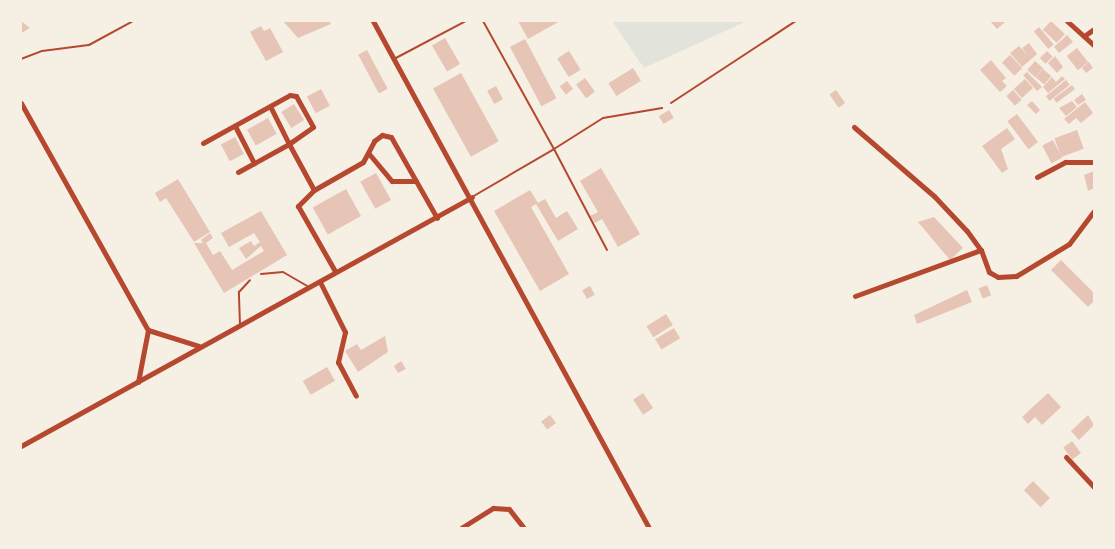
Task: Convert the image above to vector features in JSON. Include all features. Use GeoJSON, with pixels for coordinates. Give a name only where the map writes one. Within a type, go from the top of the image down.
{"type":"FeatureCollection","features":[{"type":"Feature","properties":{"kind":"street"},"geometry":{"type":"LineString","coordinates":[[373,21],[472,198],[650,528]]}},
{"type":"Feature","properties":{"kind":"street"},"geometry":{"type":"LineString","coordinates":[[1067,21],[1094,45]]}},
{"type":"Feature","properties":{"kind":"street"},"geometry":{"type":"LineString","coordinates":[[1084,36],[1094,29]]}},
{"type":"Feature","properties":{"kind":"street"},"geometry":{"type":"LineString","coordinates":[[203,143],[270,106],[297,96],[313,127],[309,132],[238,172]]}},
{"type":"Feature","properties":{"kind":"street"},"geometry":{"type":"LineString","coordinates":[[21,104],[148,330],[138,382]]}},
{"type":"Feature","properties":{"kind":"street"},"geometry":{"type":"LineString","coordinates":[[270,106],[314,190]]}},
{"type":"Feature","properties":{"kind":"street"},"geometry":{"type":"LineString","coordinates":[[235,126],[254,163]]}},
{"type":"Feature","properties":{"kind":"street"},"geometry":{"type":"LineString","coordinates":[[854,127],[934,196],[981,250],[994,276],[1016,276],[1069,244],[1094,211]]}},
{"type":"Feature","properties":{"kind":"street"},"geometry":{"type":"LineString","coordinates":[[335,271],[298,206],[299,200],[350,171],[370,154],[374,141],[382,135],[391,137],[437,218]]}},
{"type":"Feature","properties":{"kind":"street"},"geometry":{"type":"LineString","coordinates":[[370,154],[392,181],[416,181]]}},
{"type":"Feature","properties":{"kind":"street"},"geometry":{"type":"LineString","coordinates":[[1037,177],[1065,162],[1094,162]]}},
{"type":"Feature","properties":{"kind":"street"},"geometry":{"type":"LineString","coordinates":[[21,446],[199,346],[310,288],[335,271],[472,198]]}},
{"type":"Feature","properties":{"kind":"street"},"geometry":{"type":"LineString","coordinates":[[855,296],[981,250]]}},
{"type":"Feature","properties":{"kind":"street"},"geometry":{"type":"LineString","coordinates":[[320,282],[345,332],[338,362],[356,396]]}},
{"type":"Feature","properties":{"kind":"street"},"geometry":{"type":"LineString","coordinates":[[148,330],[199,346]]}},
{"type":"Feature","properties":{"kind":"street"},"geometry":{"type":"LineString","coordinates":[[1066,458],[1094,487]]}},
{"type":"Feature","properties":{"kind":"street"},"geometry":{"type":"LineString","coordinates":[[461,528],[493,508],[509,509],[524,528]]}},
{"type":"Feature","properties":{"kind":"lane"},"geometry":{"type":"LineString","coordinates":[[21,59],[42,51],[89,45],[133,21]]}},
{"type":"Feature","properties":{"kind":"lane"},"geometry":{"type":"LineString","coordinates":[[394,59],[466,21]]}},
{"type":"Feature","properties":{"kind":"lane"},"geometry":{"type":"LineString","coordinates":[[483,21],[607,250]]}},
{"type":"Feature","properties":{"kind":"lane"},"geometry":{"type":"LineString","coordinates":[[671,103],[744,58],[796,21]]}},
{"type":"Feature","properties":{"kind":"lane"},"geometry":{"type":"LineString","coordinates":[[472,198],[603,118],[662,108]]}},
{"type":"Feature","properties":{"kind":"lane"},"geometry":{"type":"LineString","coordinates":[[261,274],[283,272],[310,288]]}},
{"type":"Feature","properties":{"kind":"lane"},"geometry":{"type":"LineString","coordinates":[[240,325],[239,292],[250,280]]}},
{"type":"Feature","properties":{"kind":"shaded area"},"geometry":{"type":"Polygon","coordinates":[[[612,21],[747,21],[644,68],[612,21]]]}},
{"type":"Feature","properties":{"kind":"building"},"geometry":{"type":"Polygon","coordinates":[[[21,21],[30,28],[21,33],[21,21]]]}},
{"type":"Feature","properties":{"kind":"building"},"geometry":{"type":"Polygon","coordinates":[[[283,21],[329,21],[331,24],[298,38],[283,21]]]}},
{"type":"Feature","properties":{"kind":"building"},"geometry":{"type":"Polygon","coordinates":[[[518,21],[560,21],[528,39],[518,21]]]}},
{"type":"Feature","properties":{"kind":"building"},"geometry":{"type":"Polygon","coordinates":[[[990,21],[1006,21],[997,29],[990,21]]]}},
{"type":"Feature","properties":{"kind":"building"},"geometry":{"type":"Polygon","coordinates":[[[1051,21],[1065,34],[1057,43],[1043,30],[1051,21]]]}},
{"type":"Feature","properties":{"kind":"building"},"geometry":{"type":"Polygon","coordinates":[[[261,26],[264,31],[270,28],[283,52],[266,61],[250,32],[261,26]]]}},
{"type":"Feature","properties":{"kind":"building"},"geometry":{"type":"Polygon","coordinates":[[[1039,27],[1054,45],[1048,49],[1034,31],[1039,27]]]}},
{"type":"Feature","properties":{"kind":"building"},"geometry":{"type":"Polygon","coordinates":[[[1067,35],[1073,42],[1059,53],[1054,47],[1067,35]]]}},
{"type":"Feature","properties":{"kind":"building"},"geometry":{"type":"Polygon","coordinates":[[[445,38],[460,64],[447,71],[432,46],[445,38]]]}},
{"type":"Feature","properties":{"kind":"building"},"geometry":{"type":"Polygon","coordinates":[[[525,39],[556,98],[541,106],[510,47],[525,39]]]}},
{"type":"Feature","properties":{"kind":"building"},"geometry":{"type":"Polygon","coordinates":[[[1029,43],[1037,54],[1022,67],[1010,53],[1019,46],[1029,57],[1022,48],[1029,43]]]}},
{"type":"Feature","properties":{"kind":"building"},"geometry":{"type":"Polygon","coordinates":[[[1077,48],[1088,62],[1078,70],[1067,56],[1077,48]]]}},
{"type":"Feature","properties":{"kind":"building"},"geometry":{"type":"Polygon","coordinates":[[[367,50],[388,89],[379,94],[358,55],[367,50]]]}},
{"type":"Feature","properties":{"kind":"building"},"geometry":{"type":"Polygon","coordinates":[[[569,51],[581,70],[569,77],[557,58],[569,51]]]}},
{"type":"Feature","properties":{"kind":"building"},"geometry":{"type":"Polygon","coordinates":[[[1047,51],[1053,57],[1046,64],[1040,58],[1047,51]]]}},
{"type":"Feature","properties":{"kind":"building"},"geometry":{"type":"Polygon","coordinates":[[[1010,55],[1022,68],[1014,76],[1002,63],[1010,55]]]}},
{"type":"Feature","properties":{"kind":"building"},"geometry":{"type":"Polygon","coordinates":[[[1055,56],[1063,67],[1057,73],[1048,63],[1055,56]]]}},
{"type":"Feature","properties":{"kind":"building"},"geometry":{"type":"Polygon","coordinates":[[[991,60],[1006,78],[1002,81],[1007,86],[1000,92],[980,70],[991,60]]]}},
{"type":"Feature","properties":{"kind":"building"},"geometry":{"type":"Polygon","coordinates":[[[1035,61],[1043,68],[1035,77],[1027,70],[1035,61]]]}},
{"type":"Feature","properties":{"kind":"building"},"geometry":{"type":"Polygon","coordinates":[[[1089,62],[1093,68],[1086,73],[1082,68],[1089,62]]]}},
{"type":"Feature","properties":{"kind":"building"},"geometry":{"type":"Polygon","coordinates":[[[633,68],[641,81],[616,96],[608,83],[633,68]]]}},
{"type":"Feature","properties":{"kind":"building"},"geometry":{"type":"Polygon","coordinates":[[[1043,69],[1051,76],[1044,85],[1036,77],[1043,69]]]}},
{"type":"Feature","properties":{"kind":"building"},"geometry":{"type":"Polygon","coordinates":[[[1027,72],[1042,87],[1037,91],[1023,75],[1027,72]]]}},
{"type":"Feature","properties":{"kind":"building"},"geometry":{"type":"Polygon","coordinates":[[[461,73],[499,141],[471,157],[433,89],[461,73]]]}},
{"type":"Feature","properties":{"kind":"building"},"geometry":{"type":"Polygon","coordinates":[[[1062,76],[1065,79],[1048,93],[1043,87],[1052,77],[1056,82],[1062,76]]]}},
{"type":"Feature","properties":{"kind":"building"},"geometry":{"type":"Polygon","coordinates":[[[585,78],[595,92],[586,98],[576,84],[585,78]]]}},
{"type":"Feature","properties":{"kind":"building"},"geometry":{"type":"Polygon","coordinates":[[[1025,79],[1033,88],[1022,98],[1014,89],[1025,79]]]}},
{"type":"Feature","properties":{"kind":"building"},"geometry":{"type":"Polygon","coordinates":[[[1066,80],[1070,85],[1050,101],[1046,96],[1066,80]]]}},
{"type":"Feature","properties":{"kind":"building"},"geometry":{"type":"Polygon","coordinates":[[[567,81],[573,89],[566,94],[560,86],[567,81]]]}},
{"type":"Feature","properties":{"kind":"building"},"geometry":{"type":"Polygon","coordinates":[[[1072,85],[1075,89],[1057,103],[1054,99],[1072,85]]]}},
{"type":"Feature","properties":{"kind":"building"},"geometry":{"type":"Polygon","coordinates":[[[496,86],[503,99],[494,104],[487,91],[496,86]]]}},
{"type":"Feature","properties":{"kind":"building"},"geometry":{"type":"Polygon","coordinates":[[[321,89],[330,106],[316,113],[307,97],[321,89]]]}},
{"type":"Feature","properties":{"kind":"building"},"geometry":{"type":"Polygon","coordinates":[[[836,90],[845,103],[839,108],[829,95],[836,90]]]}},
{"type":"Feature","properties":{"kind":"building"},"geometry":{"type":"Polygon","coordinates":[[[1013,90],[1022,100],[1015,106],[1006,96],[1013,90]]]}},
{"type":"Feature","properties":{"kind":"building"},"geometry":{"type":"Polygon","coordinates":[[[1082,94],[1086,100],[1078,105],[1074,100],[1082,94]]]}},
{"type":"Feature","properties":{"kind":"building"},"geometry":{"type":"Polygon","coordinates":[[[1032,101],[1040,110],[1036,114],[1027,105],[1032,101]]]}},
{"type":"Feature","properties":{"kind":"building"},"geometry":{"type":"Polygon","coordinates":[[[1072,101],[1077,107],[1066,116],[1059,108],[1072,101]]]}},
{"type":"Feature","properties":{"kind":"building"},"geometry":{"type":"Polygon","coordinates":[[[1085,102],[1093,113],[1081,123],[1076,118],[1069,124],[1064,119],[1085,102]]]}},
{"type":"Feature","properties":{"kind":"building"},"geometry":{"type":"Polygon","coordinates":[[[294,104],[304,120],[291,128],[281,112],[294,104]]]}},
{"type":"Feature","properties":{"kind":"building"},"geometry":{"type":"Polygon","coordinates":[[[669,110],[674,118],[664,124],[659,116],[669,110]]]}},
{"type":"Feature","properties":{"kind":"building"},"geometry":{"type":"Polygon","coordinates":[[[1017,114],[1038,142],[1028,149],[1007,121],[1017,114]]]}},
{"type":"Feature","properties":{"kind":"building"},"geometry":{"type":"Polygon","coordinates":[[[268,118],[277,134],[256,145],[247,130],[268,118]]]}},
{"type":"Feature","properties":{"kind":"building"},"geometry":{"type":"Polygon","coordinates":[[[1007,128],[1015,139],[1001,149],[1008,169],[1002,173],[982,146],[1007,128]]]}},
{"type":"Feature","properties":{"kind":"building"},"geometry":{"type":"Polygon","coordinates":[[[1077,130],[1084,149],[1061,157],[1054,138],[1077,130]]]}},
{"type":"Feature","properties":{"kind":"building"},"geometry":{"type":"Polygon","coordinates":[[[235,137],[244,154],[230,161],[221,145],[235,137]]]}},
{"type":"Feature","properties":{"kind":"building"},"geometry":{"type":"Polygon","coordinates":[[[1053,140],[1062,158],[1051,163],[1042,145],[1053,140]]]}},
{"type":"Feature","properties":{"kind":"building"},"geometry":{"type":"Polygon","coordinates":[[[601,168],[640,234],[618,247],[602,219],[595,223],[590,216],[598,212],[580,181],[601,168]]]}},
{"type":"Feature","properties":{"kind":"building"},"geometry":{"type":"Polygon","coordinates":[[[1094,171],[1094,188],[1088,191],[1084,175],[1094,171]]]}},
{"type":"Feature","properties":{"kind":"building"},"geometry":{"type":"Polygon","coordinates":[[[376,173],[391,200],[375,209],[360,182],[376,173]]]}},
{"type":"Feature","properties":{"kind":"building"},"geometry":{"type":"Polygon","coordinates":[[[178,179],[210,232],[194,242],[166,198],[160,202],[155,193],[178,179]]]}},
{"type":"Feature","properties":{"kind":"building"},"geometry":{"type":"Polygon","coordinates":[[[346,189],[361,216],[328,235],[313,207],[346,189]]]}},
{"type":"Feature","properties":{"kind":"building"},"geometry":{"type":"Polygon","coordinates":[[[530,190],[538,203],[531,207],[569,274],[540,291],[494,211],[530,190]]]}},
{"type":"Feature","properties":{"kind":"building"},"geometry":{"type":"Polygon","coordinates":[[[545,199],[556,218],[567,211],[578,229],[558,241],[536,204],[545,199]]]}},
{"type":"Feature","properties":{"kind":"building"},"geometry":{"type":"Polygon","coordinates":[[[261,211],[287,255],[224,293],[194,243],[203,243],[201,240],[210,233],[213,238],[206,243],[213,255],[220,251],[232,270],[264,251],[261,246],[246,259],[239,248],[251,241],[254,246],[260,242],[254,233],[229,247],[221,233],[261,211]]]}},
{"type":"Feature","properties":{"kind":"building"},"geometry":{"type":"Polygon","coordinates":[[[934,217],[963,248],[950,260],[918,222],[934,217]]]}},
{"type":"Feature","properties":{"kind":"building"},"geometry":{"type":"Polygon","coordinates":[[[1061,260],[1094,293],[1094,301],[1088,307],[1051,270],[1061,260]]]}},
{"type":"Feature","properties":{"kind":"building"},"geometry":{"type":"Polygon","coordinates":[[[987,285],[991,295],[983,299],[979,288],[987,285]]]}},
{"type":"Feature","properties":{"kind":"building"},"geometry":{"type":"Polygon","coordinates":[[[590,286],[595,295],[587,299],[582,290],[590,286]]]}},
{"type":"Feature","properties":{"kind":"building"},"geometry":{"type":"Polygon","coordinates":[[[967,290],[972,302],[917,324],[914,315],[967,290]]]}},
{"type":"Feature","properties":{"kind":"building"},"geometry":{"type":"Polygon","coordinates":[[[666,314],[673,325],[653,337],[646,326],[666,314]]]}},
{"type":"Feature","properties":{"kind":"building"},"geometry":{"type":"Polygon","coordinates":[[[674,328],[680,338],[661,350],[655,339],[674,328]]]}},
{"type":"Feature","properties":{"kind":"building"},"geometry":{"type":"Polygon","coordinates":[[[385,336],[388,352],[358,372],[345,351],[357,344],[361,350],[385,336]]]}},
{"type":"Feature","properties":{"kind":"building"},"geometry":{"type":"Polygon","coordinates":[[[401,361],[406,369],[398,373],[394,366],[401,361]]]}},
{"type":"Feature","properties":{"kind":"building"},"geometry":{"type":"Polygon","coordinates":[[[327,367],[335,381],[311,395],[303,381],[327,367]]]}},
{"type":"Feature","properties":{"kind":"building"},"geometry":{"type":"Polygon","coordinates":[[[643,393],[653,408],[643,415],[633,400],[643,393]]]}},
{"type":"Feature","properties":{"kind":"building"},"geometry":{"type":"Polygon","coordinates":[[[1048,393],[1061,407],[1042,425],[1035,417],[1028,424],[1022,417],[1048,393]]]}},
{"type":"Feature","properties":{"kind":"building"},"geometry":{"type":"Polygon","coordinates":[[[550,415],[556,423],[547,430],[541,422],[550,415]]]}},
{"type":"Feature","properties":{"kind":"building"},"geometry":{"type":"Polygon","coordinates":[[[1088,415],[1094,425],[1079,440],[1071,431],[1088,415]]]}},
{"type":"Feature","properties":{"kind":"building"},"geometry":{"type":"Polygon","coordinates":[[[1072,441],[1081,453],[1072,460],[1063,448],[1072,441]]]}},
{"type":"Feature","properties":{"kind":"building"},"geometry":{"type":"Polygon","coordinates":[[[1033,481],[1050,498],[1041,507],[1024,490],[1033,481]]]}}]}
